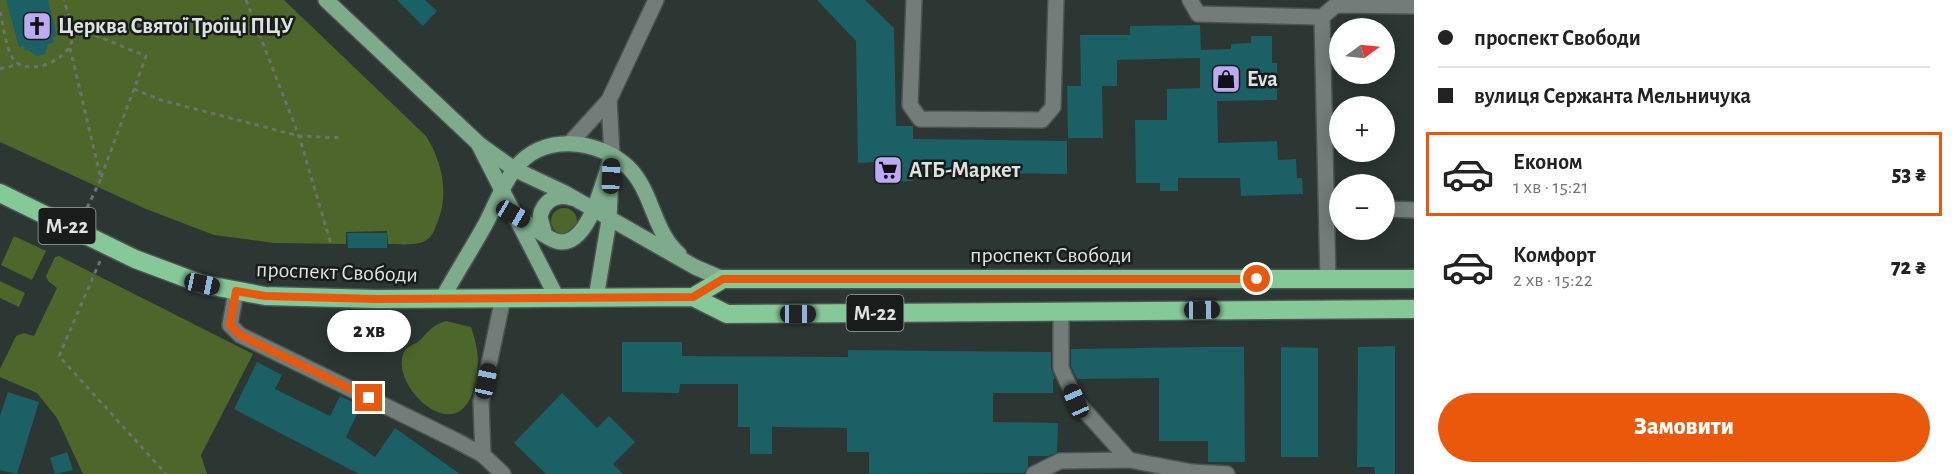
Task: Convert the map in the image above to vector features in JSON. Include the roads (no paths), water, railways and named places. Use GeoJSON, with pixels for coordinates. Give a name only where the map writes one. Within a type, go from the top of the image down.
{"type":"FeatureCollection","features":[{"type":"Feature","properties":{"kind":"highway","name":"проспект Свободи"},"geometry":{"type":"LineString","coordinates":[[0,193],[135,259],[202,284],[265,296],[442,299],[693,297],[727,314],[1414,309]]}},
{"type":"Feature","properties":{"kind":"highway","name":"проспект Свободи"},"geometry":{"type":"LineString","coordinates":[[723,279],[1414,279]]}},
{"type":"Feature","properties":{"kind":"highway"},"geometry":{"type":"LineString","coordinates":[[693,297],[723,279]]}},
{"type":"Feature","properties":{"kind":"main road"},"geometry":{"type":"LineString","coordinates":[[326,0],[478,144],[514,169],[593,209],[690,264],[723,279]]}},
{"type":"Feature","properties":{"kind":"main road"},"geometry":{"type":"LineString","coordinates":[[442,299],[514,169],[535,153],[570,143],[591,145],[612,154],[630,169],[671,248],[690,264]]}},
{"type":"Feature","properties":{"kind":"main road"},"geometry":{"type":"LineString","coordinates":[[478,144],[557,298]]}},
{"type":"Feature","properties":{"kind":"main road"},"geometry":{"type":"LineString","coordinates":[[513,214],[555,241],[568,242],[579,236],[593,209],[612,154]]}},
{"type":"Feature","properties":{"kind":"main road"},"geometry":{"type":"LineString","coordinates":[[596,298],[609,219],[612,154]]}},
{"type":"Feature","properties":{"kind":"main road"},"geometry":{"type":"LineString","coordinates":[[544,232],[540,217],[546,203],[561,196],[576,200],[585,212],[584,228]]}},
{"type":"Feature","properties":{"kind":"street"},"geometry":{"type":"LineString","coordinates":[[570,143],[609,100],[656,0]]}},
{"type":"Feature","properties":{"kind":"street"},"geometry":{"type":"LineString","coordinates":[[914,0],[910,105],[920,118],[1042,120],[1053,107],[1056,0]]}},
{"type":"Feature","properties":{"kind":"street"},"geometry":{"type":"LineString","coordinates":[[1190,0],[1198,14],[1322,17],[1336,5],[1414,6]]}},
{"type":"Feature","properties":{"kind":"street"},"geometry":{"type":"LineString","coordinates":[[1322,17],[1332,174]]}},
{"type":"Feature","properties":{"kind":"street"},"geometry":{"type":"LineString","coordinates":[[609,100],[612,154]]}},
{"type":"Feature","properties":{"kind":"street"},"geometry":{"type":"LineString","coordinates":[[1395,209],[1414,210]]}},
{"type":"Feature","properties":{"kind":"street"},"geometry":{"type":"LineString","coordinates":[[1328,279],[1331,240]]}},
{"type":"Feature","properties":{"kind":"street"},"geometry":{"type":"LineString","coordinates":[[236,291],[230,325],[240,335],[483,455],[503,474]]}},
{"type":"Feature","properties":{"kind":"street"},"geometry":{"type":"LineString","coordinates":[[483,455],[481,402],[503,298]]}},
{"type":"Feature","properties":{"kind":"street"},"geometry":{"type":"LineString","coordinates":[[1061,311],[1061,368],[1076,401],[1129,460]]}},
{"type":"Feature","properties":{"kind":"street"},"geometry":{"type":"LineString","coordinates":[[1034,474],[1060,461],[1129,460],[1192,472],[1227,474]]}},
{"type":"Feature","properties":{"kind":"place","name":"Церква Святої Троїці ПЦУ"},"geometry":{"type":"Point","coordinates":[37,26]}},
{"type":"Feature","properties":{"kind":"place","name":"Eva"},"geometry":{"type":"Point","coordinates":[1226,79]}},
{"type":"Feature","properties":{"kind":"place","name":"АТБ-Маркет"},"geometry":{"type":"Point","coordinates":[888,170]}}]}
